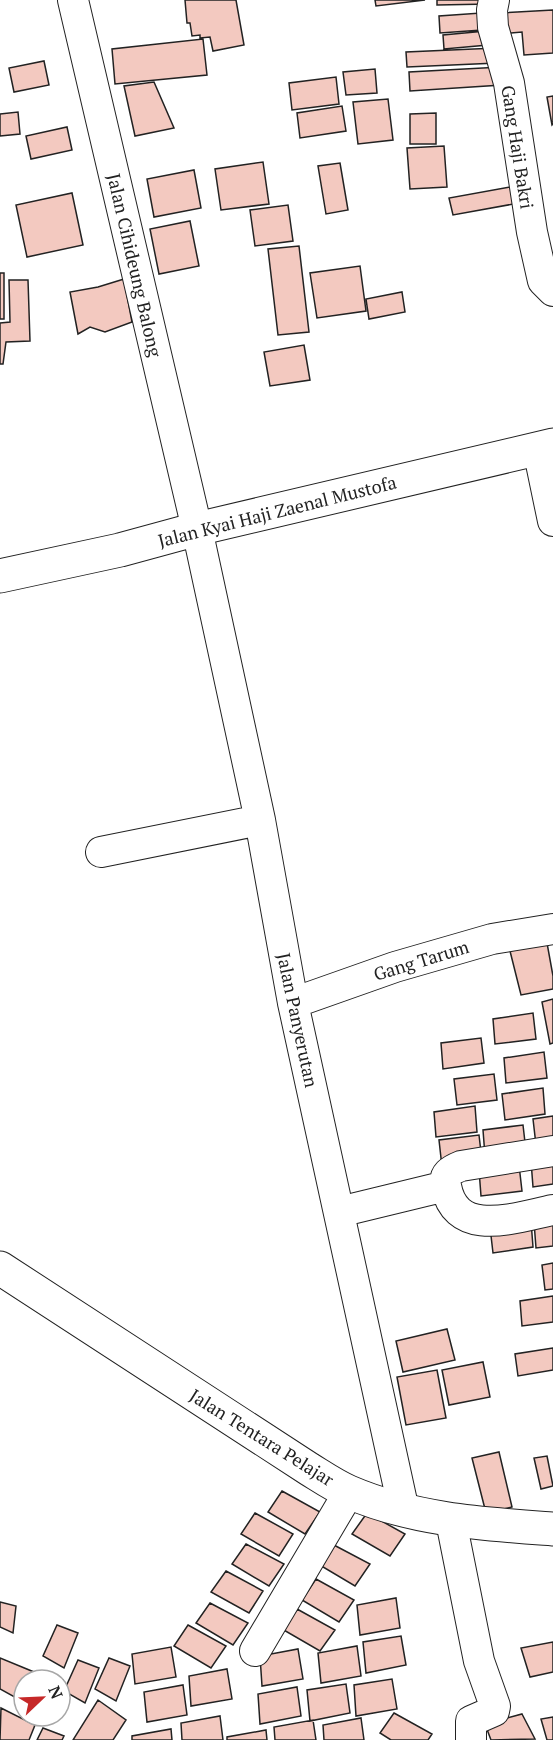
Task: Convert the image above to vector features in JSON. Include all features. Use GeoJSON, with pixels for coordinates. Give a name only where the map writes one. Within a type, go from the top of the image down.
{"type":"FeatureCollection","features":[{"type":"Feature","properties":{"kind":"main road","name":"Jalan Kyai Haji Zaenal Mustofa"},"geometry":{"type":"LineString","coordinates":[[0,576],[120,550],[197,529],[545,447]]}},
{"type":"Feature","properties":{"kind":"main road","name":"Jalan Tentara Pelajar"},"geometry":{"type":"LineString","coordinates":[[0,1268],[309,1469],[349,1492],[404,1511],[451,1521],[553,1529]]}},
{"type":"Feature","properties":{"kind":"street","name":"Jalan Cihideung Balong"},"geometry":{"type":"LineString","coordinates":[[73,0],[197,529]]}},
{"type":"Feature","properties":{"kind":"street","name":"Gang Haji Bakri"},"geometry":{"type":"LineString","coordinates":[[494,0],[493,27],[509,83],[532,232],[543,280],[553,291]]}},
{"type":"Feature","properties":{"kind":"street"},"geometry":{"type":"LineString","coordinates":[[545,447],[553,521]]}},
{"type":"Feature","properties":{"kind":"street","name":"Jalan Panyerutan"},"geometry":{"type":"LineString","coordinates":[[197,529],[260,820],[293,1003],[404,1511]]}},
{"type":"Feature","properties":{"kind":"street"},"geometry":{"type":"LineString","coordinates":[[101,852],[260,820]]}},
{"type":"Feature","properties":{"kind":"street","name":"Gang Tarum"},"geometry":{"type":"LineString","coordinates":[[293,1003],[395,968],[492,939],[553,929]]}},
{"type":"Feature","properties":{"kind":"street"},"geometry":{"type":"LineString","coordinates":[[553,1151],[461,1166],[447,1174],[446,1186],[454,1205],[464,1215],[474,1220],[494,1221],[553,1210]]}},
{"type":"Feature","properties":{"kind":"street"},"geometry":{"type":"LineString","coordinates":[[339,1212],[446,1186]]}},
{"type":"Feature","properties":{"kind":"street"},"geometry":{"type":"LineString","coordinates":[[255,1651],[349,1492]]}},
{"type":"Feature","properties":{"kind":"street"},"geometry":{"type":"LineString","coordinates":[[451,1521],[479,1661],[495,1707],[494,1711],[471,1721],[471,1740]]}},
{"type":"Feature","properties":{"kind":"building"},"geometry":{"type":"Polygon","coordinates":[[[185,0],[236,0],[244,45],[213,51],[210,37],[192,36],[190,23],[187,23],[185,0]]]}},
{"type":"Feature","properties":{"kind":"building"},"geometry":{"type":"Polygon","coordinates":[[[375,0],[425,0],[376,6],[375,0]]]}},
{"type":"Feature","properties":{"kind":"building"},"geometry":{"type":"Polygon","coordinates":[[[437,0],[490,0],[490,4],[437,5],[437,0]]]}},
{"type":"Feature","properties":{"kind":"building"},"geometry":{"type":"Polygon","coordinates":[[[553,10],[553,53],[524,55],[522,32],[501,34],[500,13],[553,10]]]}},
{"type":"Feature","properties":{"kind":"building"},"geometry":{"type":"Polygon","coordinates":[[[481,13],[482,30],[440,33],[439,16],[481,13]]]}},
{"type":"Feature","properties":{"kind":"building"},"geometry":{"type":"Polygon","coordinates":[[[486,31],[488,45],[444,49],[443,35],[486,31]]]}},
{"type":"Feature","properties":{"kind":"building"},"geometry":{"type":"Polygon","coordinates":[[[203,39],[207,75],[115,84],[112,49],[203,39]]]}},
{"type":"Feature","properties":{"kind":"building"},"geometry":{"type":"Polygon","coordinates":[[[496,48],[497,63],[407,67],[406,52],[496,48]]]}},
{"type":"Feature","properties":{"kind":"building"},"geometry":{"type":"Polygon","coordinates":[[[44,61],[49,85],[14,92],[9,68],[44,61]]]}},
{"type":"Feature","properties":{"kind":"building"},"geometry":{"type":"Polygon","coordinates":[[[501,67],[502,85],[410,91],[409,72],[501,67]]]}},
{"type":"Feature","properties":{"kind":"building"},"geometry":{"type":"Polygon","coordinates":[[[375,69],[377,93],[346,95],[343,72],[375,69]]]}},
{"type":"Feature","properties":{"kind":"building"},"geometry":{"type":"Polygon","coordinates":[[[336,77],[339,104],[292,110],[289,83],[336,77]]]}},
{"type":"Feature","properties":{"kind":"building"},"geometry":{"type":"Polygon","coordinates":[[[154,82],[174,128],[135,136],[124,86],[154,82]]]}},
{"type":"Feature","properties":{"kind":"building"},"geometry":{"type":"Polygon","coordinates":[[[553,96],[553,124],[552,125],[547,97],[553,96]]]}},
{"type":"Feature","properties":{"kind":"building"},"geometry":{"type":"Polygon","coordinates":[[[388,99],[393,140],[358,144],[353,102],[388,99]]]}},
{"type":"Feature","properties":{"kind":"building"},"geometry":{"type":"Polygon","coordinates":[[[342,106],[346,131],[300,138],[297,113],[342,106]]]}},
{"type":"Feature","properties":{"kind":"building"},"geometry":{"type":"Polygon","coordinates":[[[18,112],[20,134],[0,136],[0,114],[18,112]]]}},
{"type":"Feature","properties":{"kind":"building"},"geometry":{"type":"Polygon","coordinates":[[[436,113],[436,144],[410,144],[410,114],[436,113]]]}},
{"type":"Feature","properties":{"kind":"building"},"geometry":{"type":"Polygon","coordinates":[[[67,127],[72,150],[31,159],[26,136],[67,127]]]}},
{"type":"Feature","properties":{"kind":"building"},"geometry":{"type":"Polygon","coordinates":[[[444,146],[447,187],[410,189],[407,148],[444,146]]]}},
{"type":"Feature","properties":{"kind":"building"},"geometry":{"type":"Polygon","coordinates":[[[263,162],[269,204],[221,210],[215,169],[263,162]]]}},
{"type":"Feature","properties":{"kind":"building"},"geometry":{"type":"Polygon","coordinates":[[[340,163],[348,210],[326,214],[318,166],[340,163]]]}},
{"type":"Feature","properties":{"kind":"building"},"geometry":{"type":"Polygon","coordinates":[[[194,170],[201,208],[154,217],[147,179],[194,170]]]}},
{"type":"Feature","properties":{"kind":"building"},"geometry":{"type":"Polygon","coordinates":[[[516,186],[519,203],[453,215],[449,198],[516,186]]]}},
{"type":"Feature","properties":{"kind":"building"},"geometry":{"type":"Polygon","coordinates":[[[72,193],[83,245],[27,257],[16,205],[72,193]]]}},
{"type":"Feature","properties":{"kind":"building"},"geometry":{"type":"Polygon","coordinates":[[[288,205],[293,241],[255,246],[250,210],[288,205]]]}},
{"type":"Feature","properties":{"kind":"building"},"geometry":{"type":"Polygon","coordinates":[[[190,221],[199,266],[159,274],[150,229],[190,221]]]}},
{"type":"Feature","properties":{"kind":"building"},"geometry":{"type":"Polygon","coordinates":[[[299,246],[309,332],[278,335],[268,249],[299,246]]]}},
{"type":"Feature","properties":{"kind":"building"},"geometry":{"type":"Polygon","coordinates":[[[360,266],[366,311],[317,318],[310,273],[360,266]]]}},
{"type":"Feature","properties":{"kind":"building"},"geometry":{"type":"Polygon","coordinates":[[[0,273],[4,273],[4,319],[0,319],[0,273]]]}},
{"type":"Feature","properties":{"kind":"building"},"geometry":{"type":"Polygon","coordinates":[[[124,279],[132,322],[105,332],[90,327],[78,334],[70,292],[124,279]]]}},
{"type":"Feature","properties":{"kind":"building"},"geometry":{"type":"Polygon","coordinates":[[[9,280],[28,280],[30,341],[6,342],[3,364],[0,364],[0,323],[10,322],[9,280]]]}},
{"type":"Feature","properties":{"kind":"building"},"geometry":{"type":"Polygon","coordinates":[[[402,292],[405,312],[369,319],[366,299],[402,292]]]}},
{"type":"Feature","properties":{"kind":"building"},"geometry":{"type":"Polygon","coordinates":[[[304,345],[310,380],[270,386],[264,352],[304,345]]]}},
{"type":"Feature","properties":{"kind":"building"},"geometry":{"type":"Polygon","coordinates":[[[547,943],[553,989],[521,995],[510,951],[547,943]]]}},
{"type":"Feature","properties":{"kind":"building"},"geometry":{"type":"Polygon","coordinates":[[[553,999],[553,1043],[550,1044],[542,1002],[553,999]]]}},
{"type":"Feature","properties":{"kind":"building"},"geometry":{"type":"Polygon","coordinates":[[[533,1013],[536,1039],[495,1044],[493,1019],[533,1013]]]}},
{"type":"Feature","properties":{"kind":"building"},"geometry":{"type":"Polygon","coordinates":[[[481,1038],[484,1063],[443,1069],[441,1043],[481,1038]]]}},
{"type":"Feature","properties":{"kind":"building"},"geometry":{"type":"Polygon","coordinates":[[[544,1052],[547,1078],[506,1083],[504,1058],[544,1052]]]}},
{"type":"Feature","properties":{"kind":"building"},"geometry":{"type":"Polygon","coordinates":[[[494,1074],[497,1100],[457,1105],[454,1079],[494,1074]]]}},
{"type":"Feature","properties":{"kind":"building"},"geometry":{"type":"Polygon","coordinates":[[[543,1088],[545,1114],[505,1120],[502,1094],[543,1088]]]}},
{"type":"Feature","properties":{"kind":"building"},"geometry":{"type":"Polygon","coordinates":[[[475,1106],[477,1132],[436,1137],[434,1112],[475,1106]]]}},
{"type":"Feature","properties":{"kind":"building"},"geometry":{"type":"Polygon","coordinates":[[[553,1116],[553,1142],[536,1145],[533,1119],[553,1116]]]}},
{"type":"Feature","properties":{"kind":"building"},"geometry":{"type":"Polygon","coordinates":[[[523,1125],[526,1151],[485,1156],[483,1130],[523,1125]]]}},
{"type":"Feature","properties":{"kind":"building"},"geometry":{"type":"Polygon","coordinates":[[[479,1135],[482,1161],[442,1167],[439,1140],[479,1135]]]}},
{"type":"Feature","properties":{"kind":"building"},"geometry":{"type":"Polygon","coordinates":[[[553,1158],[553,1184],[533,1187],[531,1161],[553,1158]]]}},
{"type":"Feature","properties":{"kind":"building"},"geometry":{"type":"Polygon","coordinates":[[[519,1165],[522,1191],[481,1196],[479,1170],[519,1165]]]}},
{"type":"Feature","properties":{"kind":"building"},"geometry":{"type":"Polygon","coordinates":[[[553,1219],[553,1246],[536,1248],[534,1222],[553,1219]]]}},
{"type":"Feature","properties":{"kind":"building"},"geometry":{"type":"Polygon","coordinates":[[[531,1221],[533,1247],[493,1253],[490,1227],[531,1221]]]}},
{"type":"Feature","properties":{"kind":"building"},"geometry":{"type":"Polygon","coordinates":[[[553,1263],[553,1289],[545,1290],[542,1265],[553,1263]]]}},
{"type":"Feature","properties":{"kind":"building"},"geometry":{"type":"Polygon","coordinates":[[[553,1296],[553,1322],[522,1326],[520,1301],[553,1296]]]}},
{"type":"Feature","properties":{"kind":"building"},"geometry":{"type":"Polygon","coordinates":[[[447,1329],[455,1360],[403,1372],[396,1341],[447,1329]]]}},
{"type":"Feature","properties":{"kind":"building"},"geometry":{"type":"Polygon","coordinates":[[[553,1348],[553,1370],[518,1376],[515,1354],[553,1348]]]}},
{"type":"Feature","properties":{"kind":"building"},"geometry":{"type":"Polygon","coordinates":[[[483,1362],[490,1397],[449,1405],[442,1370],[483,1362]]]}},
{"type":"Feature","properties":{"kind":"building"},"geometry":{"type":"Polygon","coordinates":[[[437,1370],[446,1418],[406,1425],[397,1377],[437,1370]]]}},
{"type":"Feature","properties":{"kind":"building"},"geometry":{"type":"Polygon","coordinates":[[[499,1452],[512,1507],[486,1513],[472,1458],[499,1452]]]}},
{"type":"Feature","properties":{"kind":"building"},"geometry":{"type":"Polygon","coordinates":[[[547,1456],[553,1486],[541,1489],[534,1458],[547,1456]]]}},
{"type":"Feature","properties":{"kind":"building"},"geometry":{"type":"Polygon","coordinates":[[[282,1491],[320,1512],[305,1534],[268,1512],[282,1491]]]}},
{"type":"Feature","properties":{"kind":"building"},"geometry":{"type":"Polygon","coordinates":[[[255,1513],[293,1534],[279,1556],[241,1534],[255,1513]]]}},
{"type":"Feature","properties":{"kind":"building"},"geometry":{"type":"Polygon","coordinates":[[[367,1513],[405,1534],[390,1556],[352,1534],[367,1513]]]}},
{"type":"Feature","properties":{"kind":"building"},"geometry":{"type":"Polygon","coordinates":[[[246,1544],[284,1564],[269,1586],[232,1564],[246,1544]]]}},
{"type":"Feature","properties":{"kind":"building"},"geometry":{"type":"Polygon","coordinates":[[[332,1544],[370,1564],[355,1586],[318,1564],[332,1544]]]}},
{"type":"Feature","properties":{"kind":"building"},"geometry":{"type":"Polygon","coordinates":[[[226,1571],[263,1591],[249,1613],[211,1592],[226,1571]]]}},
{"type":"Feature","properties":{"kind":"building"},"geometry":{"type":"Polygon","coordinates":[[[316,1579],[354,1600],[339,1622],[302,1600],[316,1579]]]}},
{"type":"Feature","properties":{"kind":"building"},"geometry":{"type":"Polygon","coordinates":[[[396,1598],[400,1628],[360,1635],[357,1605],[396,1598]]]}},
{"type":"Feature","properties":{"kind":"building"},"geometry":{"type":"Polygon","coordinates":[[[0,1602],[16,1606],[13,1633],[0,1627],[0,1602]]]}},
{"type":"Feature","properties":{"kind":"building"},"geometry":{"type":"Polygon","coordinates":[[[210,1603],[248,1623],[233,1645],[196,1623],[210,1603]]]}},
{"type":"Feature","properties":{"kind":"building"},"geometry":{"type":"Polygon","coordinates":[[[297,1609],[335,1630],[320,1651],[282,1629],[297,1609]]]}},
{"type":"Feature","properties":{"kind":"building"},"geometry":{"type":"Polygon","coordinates":[[[57,1625],[78,1633],[64,1668],[43,1656],[57,1625]]]}},
{"type":"Feature","properties":{"kind":"building"},"geometry":{"type":"Polygon","coordinates":[[[188,1625],[226,1646],[211,1668],[174,1646],[188,1625]]]}},
{"type":"Feature","properties":{"kind":"building"},"geometry":{"type":"Polygon","coordinates":[[[401,1636],[406,1665],[366,1673],[363,1642],[401,1636]]]}},
{"type":"Feature","properties":{"kind":"building"},"geometry":{"type":"Polygon","coordinates":[[[553,1642],[553,1672],[530,1677],[521,1648],[553,1642]]]}},
{"type":"Feature","properties":{"kind":"building"},"geometry":{"type":"Polygon","coordinates":[[[357,1646],[361,1676],[321,1683],[318,1653],[357,1646]]]}},
{"type":"Feature","properties":{"kind":"building"},"geometry":{"type":"Polygon","coordinates":[[[171,1647],[176,1677],[135,1684],[132,1654],[171,1647]]]}},
{"type":"Feature","properties":{"kind":"building"},"geometry":{"type":"Polygon","coordinates":[[[298,1649],[303,1679],[262,1686],[260,1656],[298,1649]]]}},
{"type":"Feature","properties":{"kind":"building"},"geometry":{"type":"Polygon","coordinates":[[[0,1658],[24,1668],[12,1668],[12,1696],[0,1689],[0,1658]]]}},
{"type":"Feature","properties":{"kind":"building"},"geometry":{"type":"Polygon","coordinates":[[[109,1658],[130,1666],[116,1701],[95,1689],[109,1658]]]}},
{"type":"Feature","properties":{"kind":"building"},"geometry":{"type":"Polygon","coordinates":[[[78,1660],[99,1668],[85,1703],[72,1696],[72,1673],[78,1660]]]}},
{"type":"Feature","properties":{"kind":"building"},"geometry":{"type":"Polygon","coordinates":[[[227,1669],[232,1699],[191,1706],[189,1676],[227,1669]]]}},
{"type":"Feature","properties":{"kind":"building"},"geometry":{"type":"Polygon","coordinates":[[[392,1679],[397,1709],[356,1716],[354,1685],[392,1679]]]}},
{"type":"Feature","properties":{"kind":"building"},"geometry":{"type":"Polygon","coordinates":[[[346,1684],[350,1713],[310,1721],[307,1690],[346,1684]]]}},
{"type":"Feature","properties":{"kind":"building"},"geometry":{"type":"Polygon","coordinates":[[[183,1685],[187,1715],[147,1722],[144,1692],[183,1685]]]}},
{"type":"Feature","properties":{"kind":"building"},"geometry":{"type":"Polygon","coordinates":[[[297,1687],[301,1716],[260,1724],[258,1694],[297,1687]]]}},
{"type":"Feature","properties":{"kind":"building"},"geometry":{"type":"Polygon","coordinates":[[[98,1700],[126,1720],[113,1740],[73,1740],[98,1700]]]}},
{"type":"Feature","properties":{"kind":"building"},"geometry":{"type":"Polygon","coordinates":[[[1,1708],[12,1714],[12,1728],[34,1728],[29,1740],[0,1740],[1,1708]]]}},
{"type":"Feature","properties":{"kind":"building"},"geometry":{"type":"Polygon","coordinates":[[[394,1713],[432,1734],[428,1740],[391,1740],[380,1733],[394,1713]]]}},
{"type":"Feature","properties":{"kind":"building"},"geometry":{"type":"Polygon","coordinates":[[[522,1714],[535,1739],[491,1740],[485,1724],[522,1714]]]}},
{"type":"Feature","properties":{"kind":"building"},"geometry":{"type":"Polygon","coordinates":[[[220,1716],[223,1740],[182,1740],[181,1723],[220,1716]]]}},
{"type":"Feature","properties":{"kind":"building"},"geometry":{"type":"Polygon","coordinates":[[[553,1717],[553,1740],[547,1740],[541,1719],[553,1717]]]}},
{"type":"Feature","properties":{"kind":"building"},"geometry":{"type":"Polygon","coordinates":[[[361,1718],[364,1740],[324,1740],[323,1725],[361,1718]]]}},
{"type":"Feature","properties":{"kind":"building"},"geometry":{"type":"Polygon","coordinates":[[[313,1720],[316,1740],[275,1740],[274,1727],[313,1720]]]}},
{"type":"Feature","properties":{"kind":"building"},"geometry":{"type":"Polygon","coordinates":[[[43,1728],[64,1736],[62,1740],[37,1740],[43,1728]]]}},
{"type":"Feature","properties":{"kind":"building"},"geometry":{"type":"Polygon","coordinates":[[[171,1729],[172,1740],[132,1740],[132,1736],[171,1729]]]}},
{"type":"Feature","properties":{"kind":"building"},"geometry":{"type":"Polygon","coordinates":[[[266,1730],[267,1740],[227,1740],[227,1737],[266,1730]]]}}]}
